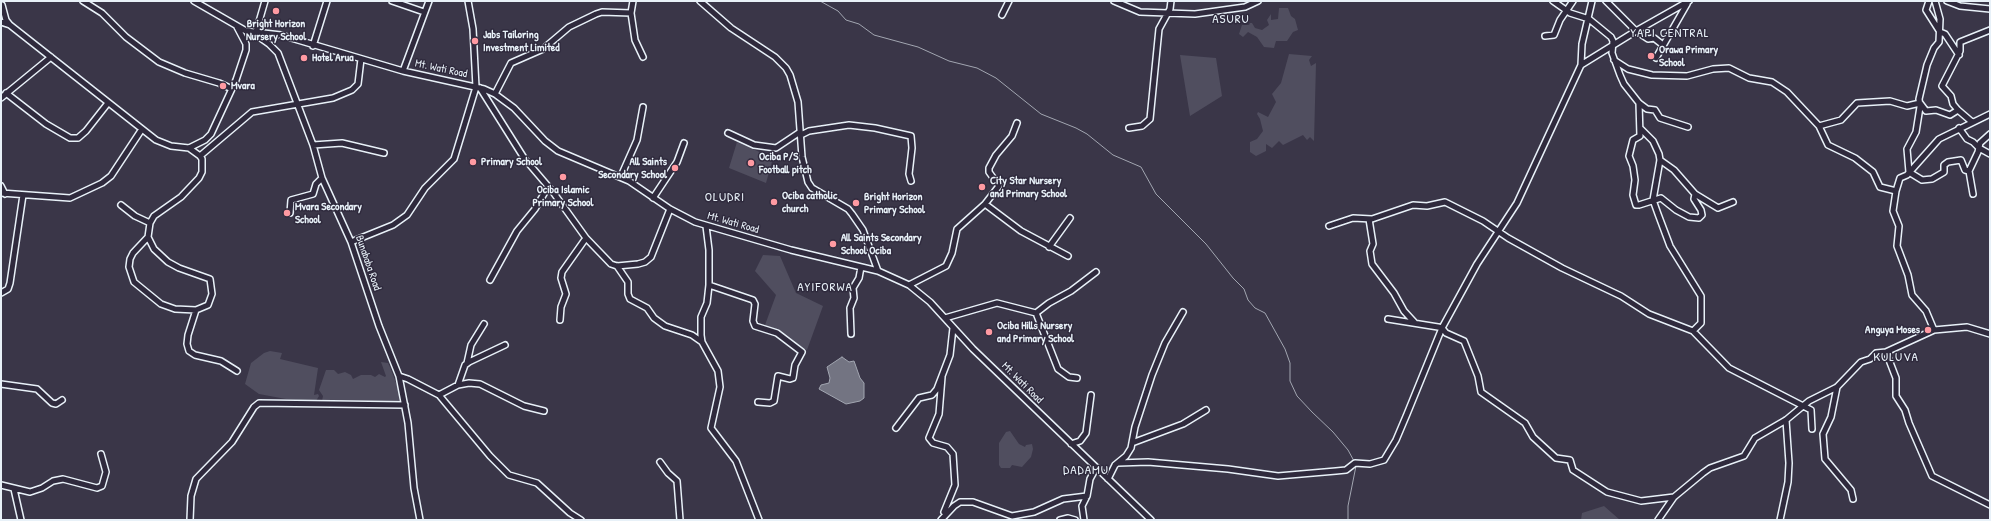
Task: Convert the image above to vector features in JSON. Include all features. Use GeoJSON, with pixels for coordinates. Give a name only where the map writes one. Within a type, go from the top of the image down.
{"type":"FeatureCollection","features":[{"type":"Feature","properties":{"kind":"street"},"geometry":{"type":"LineString","coordinates":[[83,1],[102,13],[126,37],[159,62],[185,73],[219,83],[232,89]]}},
{"type":"Feature","properties":{"kind":"street"},"geometry":{"type":"LineString","coordinates":[[254,32],[265,1]]}},
{"type":"Feature","properties":{"kind":"street"},"geometry":{"type":"LineString","coordinates":[[313,46],[327,1]]}},
{"type":"Feature","properties":{"kind":"street"},"geometry":{"type":"LineString","coordinates":[[392,1],[424,12]]}},
{"type":"Feature","properties":{"kind":"street"},"geometry":{"type":"LineString","coordinates":[[403,71],[429,1]]}},
{"type":"Feature","properties":{"kind":"street"},"geometry":{"type":"LineString","coordinates":[[351,242],[393,225],[407,215],[425,188],[448,167],[456,153],[478,87],[473,29],[468,1]]}},
{"type":"Feature","properties":{"kind":"street"},"geometry":{"type":"LineString","coordinates":[[633,1],[631,13],[635,40],[643,57]]}},
{"type":"Feature","properties":{"kind":"street"},"geometry":{"type":"LineString","coordinates":[[700,1],[731,28],[775,57],[786,68],[796,92],[803,164],[808,182],[812,188],[848,209],[852,214],[863,230],[878,272]]}},
{"type":"Feature","properties":{"kind":"street"},"geometry":{"type":"LineString","coordinates":[[1002,15],[1009,1]]}},
{"type":"Feature","properties":{"kind":"street"},"geometry":{"type":"LineString","coordinates":[[1114,1],[1140,12],[1168,14],[1204,13],[1245,7],[1258,1]]}},
{"type":"Feature","properties":{"kind":"street"},"geometry":{"type":"LineString","coordinates":[[1129,128],[1142,126],[1150,119],[1159,29],[1168,14],[1171,1]]}},
{"type":"Feature","properties":{"kind":"street"},"geometry":{"type":"LineString","coordinates":[[1553,1],[1567,11],[1589,19],[1611,37],[1614,60],[1624,84],[1639,103],[1647,109],[1655,110],[1660,118],[1688,127]]}},
{"type":"Feature","properties":{"kind":"street"},"geometry":{"type":"LineString","coordinates":[[1546,36],[1554,36],[1560,20],[1572,1]]}},
{"type":"Feature","properties":{"kind":"street"},"geometry":{"type":"LineString","coordinates":[[1118,463],[1148,462],[1228,469],[1278,476],[1346,470],[1355,463],[1370,464],[1384,460],[1396,440],[1410,409],[1442,328],[1463,288],[1523,192],[1581,65],[1582,44],[1592,1]]}},
{"type":"Feature","properties":{"kind":"street"},"geometry":{"type":"LineString","coordinates":[[1606,1],[1636,31],[1648,39],[1654,38],[1663,45]]}},
{"type":"Feature","properties":{"kind":"street"},"geometry":{"type":"LineString","coordinates":[[1928,1],[1926,10],[1940,32],[1945,34],[1959,54]]}},
{"type":"Feature","properties":{"kind":"street"},"geometry":{"type":"LineString","coordinates":[[1909,172],[1907,149],[1916,132],[1920,103],[1919,99],[1927,65],[1934,48],[1939,42],[1940,19],[1935,1]]}},
{"type":"Feature","properties":{"kind":"street","name":"Mt. Wati Road"},"geometry":{"type":"LineString","coordinates":[[197,2],[237,27],[254,32],[281,36],[403,71],[478,87],[495,94],[520,113],[545,141],[558,151],[621,176],[670,209],[706,226],[791,250],[878,272],[909,285],[930,302],[953,328],[1151,520]]}},
{"type":"Feature","properties":{"kind":"street"},"geometry":{"type":"LineString","coordinates":[[1581,65],[1612,45],[1688,2]]}},
{"type":"Feature","properties":{"kind":"street"},"geometry":{"type":"LineString","coordinates":[[1656,58],[1688,2]]}},
{"type":"Feature","properties":{"kind":"street"},"geometry":{"type":"LineString","coordinates":[[1947,2],[1960,6],[1990,10]]}},
{"type":"Feature","properties":{"kind":"street"},"geometry":{"type":"LineString","coordinates":[[3,4],[6,20],[10,26]]}},
{"type":"Feature","properties":{"kind":"street"},"geometry":{"type":"LineString","coordinates":[[495,94],[511,63],[543,48],[569,27],[602,12],[631,13]]}},
{"type":"Feature","properties":{"kind":"street"},"geometry":{"type":"LineString","coordinates":[[1,22],[10,26],[51,57],[142,129],[164,143],[189,148],[200,156],[203,166],[199,178],[190,190],[159,212],[150,223],[148,236],[154,249],[168,262],[212,281],[212,294],[210,302],[205,307],[196,310],[182,310],[161,304],[134,282],[129,267],[130,259],[132,253],[148,236]]}},
{"type":"Feature","properties":{"kind":"street"},"geometry":{"type":"LineString","coordinates":[[189,148],[212,134],[232,89],[246,50],[246,44],[237,27]]}},
{"type":"Feature","properties":{"kind":"street"},"geometry":{"type":"LineString","coordinates":[[1972,122],[1958,110],[1951,96],[1942,86],[1959,54],[1960,42],[1990,30]]}},
{"type":"Feature","properties":{"kind":"street","name":"Bunababa Road"},"geometry":{"type":"LineString","coordinates":[[254,32],[275,49],[313,145],[322,178],[351,242],[379,326],[399,376],[405,405],[414,488],[420,520]]}},
{"type":"Feature","properties":{"kind":"street"},"geometry":{"type":"LineString","coordinates":[[1,98],[51,57]]}},
{"type":"Feature","properties":{"kind":"street"},"geometry":{"type":"LineString","coordinates":[[200,156],[252,112],[340,96],[352,90],[358,84],[361,59]]}},
{"type":"Feature","properties":{"kind":"street"},"geometry":{"type":"LineString","coordinates":[[1614,60],[1634,71],[1667,76],[1687,76],[1713,69],[1734,70],[1749,78],[1775,83],[1787,92],[1819,126],[1828,145],[1855,158],[1873,172],[1880,187],[1896,191]]}},
{"type":"Feature","properties":{"kind":"street"},"geometry":{"type":"LineString","coordinates":[[478,87],[524,158],[548,187],[586,238],[607,261],[617,266],[628,282],[628,294],[630,299],[647,308],[654,318],[665,326],[692,335],[702,342],[712,357],[719,376],[719,397],[711,428],[736,461],[759,520]]}},
{"type":"Feature","properties":{"kind":"street"},"geometry":{"type":"LineString","coordinates":[[6,93],[46,124],[64,136],[73,138],[78,138],[86,131],[108,103]]}},
{"type":"Feature","properties":{"kind":"street"},"geometry":{"type":"LineString","coordinates":[[1819,126],[1841,120],[1857,104],[1890,102],[1907,106],[1920,103]]}},
{"type":"Feature","properties":{"kind":"street"},"geometry":{"type":"LineString","coordinates":[[1639,103],[1639,119],[1641,129],[1640,137],[1633,140],[1629,154],[1635,180],[1633,194],[1638,206],[1661,198],[1689,218],[1699,218],[1702,215],[1701,210],[1694,200],[1695,194]]}},
{"type":"Feature","properties":{"kind":"street"},"geometry":{"type":"LineString","coordinates":[[1920,103],[1926,111],[1936,110],[1950,115],[1958,110]]}},
{"type":"Feature","properties":{"kind":"street"},"geometry":{"type":"LineString","coordinates":[[621,176],[637,140],[643,106]]}},
{"type":"Feature","properties":{"kind":"street"},"geometry":{"type":"LineString","coordinates":[[1934,330],[1926,311],[1912,295],[1908,275],[1897,246],[1899,226],[1893,211],[1896,191],[1900,178],[1909,172],[1938,139],[1990,114]]}},
{"type":"Feature","properties":{"kind":"street"},"geometry":{"type":"LineString","coordinates":[[909,285],[946,266],[952,253],[957,229],[985,204],[999,186],[989,172],[989,168],[996,155],[1009,142],[1018,123]]}},
{"type":"Feature","properties":{"kind":"street"},"geometry":{"type":"LineString","coordinates":[[728,133],[754,145],[776,148],[800,134],[849,125],[875,128],[911,136],[912,148],[909,174],[911,181]]}},
{"type":"Feature","properties":{"kind":"street"},"geometry":{"type":"LineString","coordinates":[[1959,128],[1967,139],[1974,142],[1979,148],[1990,154]]}},
{"type":"Feature","properties":{"kind":"street"},"geometry":{"type":"LineString","coordinates":[[1,186],[3,194],[70,198],[102,183],[111,176],[142,129]]}},
{"type":"Feature","properties":{"kind":"street"},"geometry":{"type":"LineString","coordinates":[[1641,129],[1653,141],[1657,148],[1660,160],[1653,200],[1670,246],[1701,296],[1701,323],[1693,331]]}},
{"type":"Feature","properties":{"kind":"street"},"geometry":{"type":"LineString","coordinates":[[1973,194],[1969,171],[1980,144],[1990,134]]}},
{"type":"Feature","properties":{"kind":"street"},"geometry":{"type":"LineString","coordinates":[[313,145],[342,143],[384,153]]}},
{"type":"Feature","properties":{"kind":"street"},"geometry":{"type":"LineString","coordinates":[[653,198],[677,162],[684,143]]}},
{"type":"Feature","properties":{"kind":"street"},"geometry":{"type":"LineString","coordinates":[[1660,160],[1674,170],[1695,194],[1719,208],[1733,202]]}},
{"type":"Feature","properties":{"kind":"street"},"geometry":{"type":"LineString","coordinates":[[1909,172],[1922,180],[1932,178],[1944,172],[1944,165],[1948,162],[1961,160],[1965,170],[1969,171]]}},
{"type":"Feature","properties":{"kind":"street"},"geometry":{"type":"LineString","coordinates":[[290,213],[292,200],[313,194],[316,184],[322,178]]}},
{"type":"Feature","properties":{"kind":"street"},"geometry":{"type":"LineString","coordinates":[[490,280],[513,237],[535,208],[548,187]]}},
{"type":"Feature","properties":{"kind":"street"},"geometry":{"type":"LineString","coordinates":[[1,293],[8,290],[10,283],[23,195]]}},
{"type":"Feature","properties":{"kind":"street"},"geometry":{"type":"LineString","coordinates":[[1329,226],[1353,218],[1369,219],[1413,205],[1427,206],[1444,201],[1568,271],[1621,296],[1649,314],[1693,331],[1729,368],[1811,410],[1812,429]]}},
{"type":"Feature","properties":{"kind":"street"},"geometry":{"type":"LineString","coordinates":[[985,204],[1020,231],[1068,256]]}},
{"type":"Feature","properties":{"kind":"street"},"geometry":{"type":"LineString","coordinates":[[121,205],[135,216],[150,223]]}},
{"type":"Feature","properties":{"kind":"street"},"geometry":{"type":"LineString","coordinates":[[617,266],[638,264],[645,262],[651,257],[670,209]]}},
{"type":"Feature","properties":{"kind":"street"},"geometry":{"type":"LineString","coordinates":[[1049,247],[1070,218]]}},
{"type":"Feature","properties":{"kind":"street"},"geometry":{"type":"LineString","coordinates":[[1369,219],[1373,244],[1370,251],[1372,264],[1394,293],[1404,311],[1415,323]]}},
{"type":"Feature","properties":{"kind":"street"},"geometry":{"type":"LineString","coordinates":[[702,342],[702,317],[707,303],[709,285],[706,226]]}},
{"type":"Feature","properties":{"kind":"street"},"geometry":{"type":"LineString","coordinates":[[560,320],[561,307],[566,294],[561,276],[586,238]]}},
{"type":"Feature","properties":{"kind":"street"},"geometry":{"type":"LineString","coordinates":[[851,334],[850,308],[854,298],[853,288],[859,278],[860,267]]}},
{"type":"Feature","properties":{"kind":"street"},"geometry":{"type":"LineString","coordinates":[[945,318],[997,303],[1036,313],[1096,272]]}},
{"type":"Feature","properties":{"kind":"street"},"geometry":{"type":"LineString","coordinates":[[709,285],[753,300],[755,304],[755,326],[777,333],[802,352],[795,365],[793,378],[790,379],[778,376],[774,401],[770,403],[758,402]]}},
{"type":"Feature","properties":{"kind":"street"},"geometry":{"type":"LineString","coordinates":[[196,310],[188,335],[187,344],[189,351],[195,355],[221,362],[237,371]]}},
{"type":"Feature","properties":{"kind":"street"},"geometry":{"type":"LineString","coordinates":[[1108,479],[1115,465],[1126,456],[1132,443],[1135,427],[1152,375],[1165,343],[1183,312]]}},
{"type":"Feature","properties":{"kind":"street"},"geometry":{"type":"LineString","coordinates":[[1036,313],[1058,369],[1069,376],[1077,378]]}},
{"type":"Feature","properties":{"kind":"street"},"geometry":{"type":"LineString","coordinates":[[1388,319],[1442,328],[1446,333],[1464,341],[1478,376],[1481,392],[1528,425],[1533,437],[1556,458],[1570,460],[1573,470],[1610,494],[1628,496],[1641,501],[1674,497]]}},
{"type":"Feature","properties":{"kind":"street"},"geometry":{"type":"LineString","coordinates":[[458,385],[467,363],[471,346],[484,324]]}},
{"type":"Feature","properties":{"kind":"street"},"geometry":{"type":"LineString","coordinates":[[1658,520],[1674,497],[1707,470],[1744,456],[1755,438],[1786,420],[1809,401],[1838,387],[1861,362],[1870,359],[1876,353],[1886,352],[1934,330],[1967,327],[1990,334]]}},
{"type":"Feature","properties":{"kind":"street"},"geometry":{"type":"LineString","coordinates":[[896,428],[919,398],[934,393],[942,377],[952,347],[953,328]]}},
{"type":"Feature","properties":{"kind":"street"},"geometry":{"type":"LineString","coordinates":[[467,363],[505,345]]}},
{"type":"Feature","properties":{"kind":"street"},"geometry":{"type":"LineString","coordinates":[[1886,352],[1896,378],[1896,396],[1905,410],[1909,423],[1932,476],[1990,505]]}},
{"type":"Feature","properties":{"kind":"street"},"geometry":{"type":"LineString","coordinates":[[399,376],[439,395],[484,450],[509,475],[537,483],[570,513],[581,520]]}},
{"type":"Feature","properties":{"kind":"street"},"geometry":{"type":"LineString","coordinates":[[941,520],[948,506],[956,481],[952,451],[947,447],[932,443],[930,438],[939,414],[942,377]]}},
{"type":"Feature","properties":{"kind":"street"},"geometry":{"type":"LineString","coordinates":[[439,395],[458,385],[469,383],[480,384],[486,389],[524,406],[544,411]]}},
{"type":"Feature","properties":{"kind":"street"},"geometry":{"type":"LineString","coordinates":[[1,384],[37,389],[52,403],[56,404],[62,400]]}},
{"type":"Feature","properties":{"kind":"street"},"geometry":{"type":"LineString","coordinates":[[1838,387],[1831,417],[1824,434],[1825,459],[1851,490],[1853,499]]}},
{"type":"Feature","properties":{"kind":"street"},"geometry":{"type":"LineString","coordinates":[[1071,444],[1080,442],[1086,433],[1092,395]]}},
{"type":"Feature","properties":{"kind":"street"},"geometry":{"type":"LineString","coordinates":[[190,520],[191,496],[196,479],[232,442],[254,408],[259,404],[405,405]]}},
{"type":"Feature","properties":{"kind":"street"},"geometry":{"type":"LineString","coordinates":[[1132,443],[1183,424],[1206,410]]}},
{"type":"Feature","properties":{"kind":"street"},"geometry":{"type":"LineString","coordinates":[[1780,520],[1788,482],[1790,463],[1786,420]]}},
{"type":"Feature","properties":{"kind":"street"},"geometry":{"type":"LineString","coordinates":[[1,485],[14,489],[34,491],[53,481],[63,479],[97,488],[102,486],[106,472],[101,454]]}},
{"type":"Feature","properties":{"kind":"street"},"geometry":{"type":"LineString","coordinates":[[660,462],[668,473],[677,481],[680,520]]}},
{"type":"Feature","properties":{"kind":"street"},"geometry":{"type":"LineString","coordinates":[[1084,520],[1082,506],[1087,496],[1090,479],[1096,468]]}},
{"type":"Feature","properties":{"kind":"street"},"geometry":{"type":"LineString","coordinates":[[14,489],[21,520]]}},
{"type":"Feature","properties":{"kind":"street"},"geometry":{"type":"LineString","coordinates":[[941,520],[957,503],[964,501],[973,502],[1011,518],[1034,512],[1062,499],[1087,496]]}},
{"type":"Feature","properties":{"kind":"street"},"geometry":{"type":"LineString","coordinates":[[1060,520],[1068,518],[1075,520]]}},
{"type":"Feature","properties":{"kind":"shaded area"},"geometry":{"type":"Polygon","coordinates":[[[1279,8],[1288,8],[1291,16],[1295,19],[1298,30],[1293,32],[1287,41],[1276,41],[1274,48],[1264,47],[1257,37],[1248,32],[1243,37],[1239,34],[1242,25],[1249,25],[1250,23],[1252,23],[1255,28],[1262,30],[1269,25],[1267,20],[1271,14],[1271,20],[1278,19],[1279,8]]]}},
{"type":"Feature","properties":{"kind":"shaded area"},"geometry":{"type":"Polygon","coordinates":[[[1289,54],[1312,56],[1309,60],[1311,66],[1316,63],[1314,141],[1310,137],[1307,140],[1303,135],[1283,145],[1279,141],[1272,148],[1266,144],[1266,151],[1256,156],[1250,152],[1250,142],[1257,139],[1263,131],[1257,114],[1258,112],[1268,117],[1276,102],[1272,94],[1281,83],[1289,54]]]}},
{"type":"Feature","properties":{"kind":"shaded area"},"geometry":{"type":"Polygon","coordinates":[[[1180,55],[1216,58],[1222,96],[1190,116],[1180,55]]]}},
{"type":"Feature","properties":{"kind":"shaded area","name":"Ociba P/S Football pitch"},"geometry":{"type":"Polygon","coordinates":[[[737,142],[773,158],[766,183],[729,168],[737,142]]]}},
{"type":"Feature","properties":{"kind":"shaded area"},"geometry":{"type":"Polygon","coordinates":[[[763,255],[780,256],[796,293],[823,306],[807,350],[765,325],[776,295],[755,271],[763,255]]]}},
{"type":"Feature","properties":{"kind":"shaded area"},"geometry":{"type":"Polygon","coordinates":[[[270,351],[282,353],[280,359],[318,368],[314,395],[318,394],[319,396],[316,401],[286,399],[259,394],[245,384],[251,363],[264,353],[270,351]]]}},
{"type":"Feature","properties":{"kind":"shaded area"},"geometry":{"type":"Polygon","coordinates":[[[381,362],[388,363],[390,367],[399,391],[399,401],[322,401],[323,396],[319,390],[326,370],[334,370],[338,374],[345,372],[351,375],[353,379],[361,375],[371,375],[375,377],[379,374],[385,377],[386,376],[381,362]]]}},
{"type":"Feature","properties":{"kind":"shaded area"},"geometry":{"type":"Polygon","coordinates":[[[1010,431],[1019,444],[1025,447],[1026,445],[1032,444],[1033,449],[1031,457],[1022,467],[1012,465],[1010,468],[1001,468],[999,465],[999,443],[1006,432],[1010,431]]]}},
{"type":"Feature","properties":{"kind":"shaded area"},"geometry":{"type":"Polygon","coordinates":[[[1604,506],[1620,520],[1581,520],[1582,513],[1604,506]]]}},
{"type":"Feature","properties":{"kind":"water"},"geometry":{"type":"Polygon","coordinates":[[[842,357],[849,362],[854,361],[860,378],[864,383],[864,398],[860,401],[846,404],[819,389],[821,385],[829,383],[830,378],[827,367],[842,357]]]}},
{"type":"Feature","properties":{"kind":"waterway"},"geometry":{"type":"LineString","coordinates":[[820,1],[838,11],[846,20],[859,24],[874,35],[918,47],[949,61],[977,68],[996,78],[1041,114],[1076,128],[1087,134],[1113,155],[1141,167],[1156,194],[1206,244],[1233,278],[1244,289],[1248,300],[1255,308],[1265,313],[1285,349],[1290,363],[1290,381],[1297,396],[1333,432],[1348,450],[1354,461]]}},
{"type":"Feature","properties":{"kind":"waterway"},"geometry":{"type":"LineString","coordinates":[[1348,520],[1348,506],[1356,466]]}},
{"type":"Feature","properties":{"kind":"place","name":"Bright Horizon Nursery School"},"geometry":{"type":"Point","coordinates":[276,11]}},
{"type":"Feature","properties":{"kind":"place","name":"Jabs Tailoring Investment Limited"},"geometry":{"type":"Point","coordinates":[475,41]}},
{"type":"Feature","properties":{"kind":"place","name":"Orawa Primary School"},"geometry":{"type":"Point","coordinates":[1651,56]}},
{"type":"Feature","properties":{"kind":"place","name":"Hotel Arua"},"geometry":{"type":"Point","coordinates":[304,58]}},
{"type":"Feature","properties":{"kind":"place","name":"Mvara"},"geometry":{"type":"Point","coordinates":[223,86]}},
{"type":"Feature","properties":{"kind":"place","name":"Primary School"},"geometry":{"type":"Point","coordinates":[473,162]}},
{"type":"Feature","properties":{"kind":"place","name":"Ociba P/S Football pitch"},"geometry":{"type":"Point","coordinates":[751,163]}},
{"type":"Feature","properties":{"kind":"place","name":"All Saints Secondary School"},"geometry":{"type":"Point","coordinates":[675,168]}},
{"type":"Feature","properties":{"kind":"place","name":"Ociba Islamic Primary School"},"geometry":{"type":"Point","coordinates":[563,177]}},
{"type":"Feature","properties":{"kind":"place","name":"City Star Nursery and Primary School"},"geometry":{"type":"Point","coordinates":[982,187]}},
{"type":"Feature","properties":{"kind":"place","name":"Ociba catholic church"},"geometry":{"type":"Point","coordinates":[774,202]}},
{"type":"Feature","properties":{"kind":"place","name":"Bright Horizon Primary School"},"geometry":{"type":"Point","coordinates":[856,203]}},
{"type":"Feature","properties":{"kind":"place","name":"Mvara Secondary School"},"geometry":{"type":"Point","coordinates":[287,213]}},
{"type":"Feature","properties":{"kind":"place","name":"All Saints Secondary School Ociba"},"geometry":{"type":"Point","coordinates":[833,244]}},
{"type":"Feature","properties":{"kind":"place","name":"Anguya Moses"},"geometry":{"type":"Point","coordinates":[1928,330]}},
{"type":"Feature","properties":{"kind":"place","name":"Ociba Hills Nursery and Primary School"},"geometry":{"type":"Point","coordinates":[989,332]}},
{"type":"Feature","properties":{"kind":"district","name":"ASURU"},"geometry":{"type":"Point","coordinates":[1231,20]}},
{"type":"Feature","properties":{"kind":"district","name":"YAPI CENTRAL"},"geometry":{"type":"Point","coordinates":[1670,34]}},
{"type":"Feature","properties":{"kind":"district","name":"OLUDRI"},"geometry":{"type":"Point","coordinates":[725,198]}},
{"type":"Feature","properties":{"kind":"district","name":"AYIFORWA"},"geometry":{"type":"Point","coordinates":[825,288]}},
{"type":"Feature","properties":{"kind":"district","name":"KULUVA"},"geometry":{"type":"Point","coordinates":[1896,358]}},
{"type":"Feature","properties":{"kind":"district","name":"DADAMU"},"geometry":{"type":"Point","coordinates":[1086,471]}}]}
